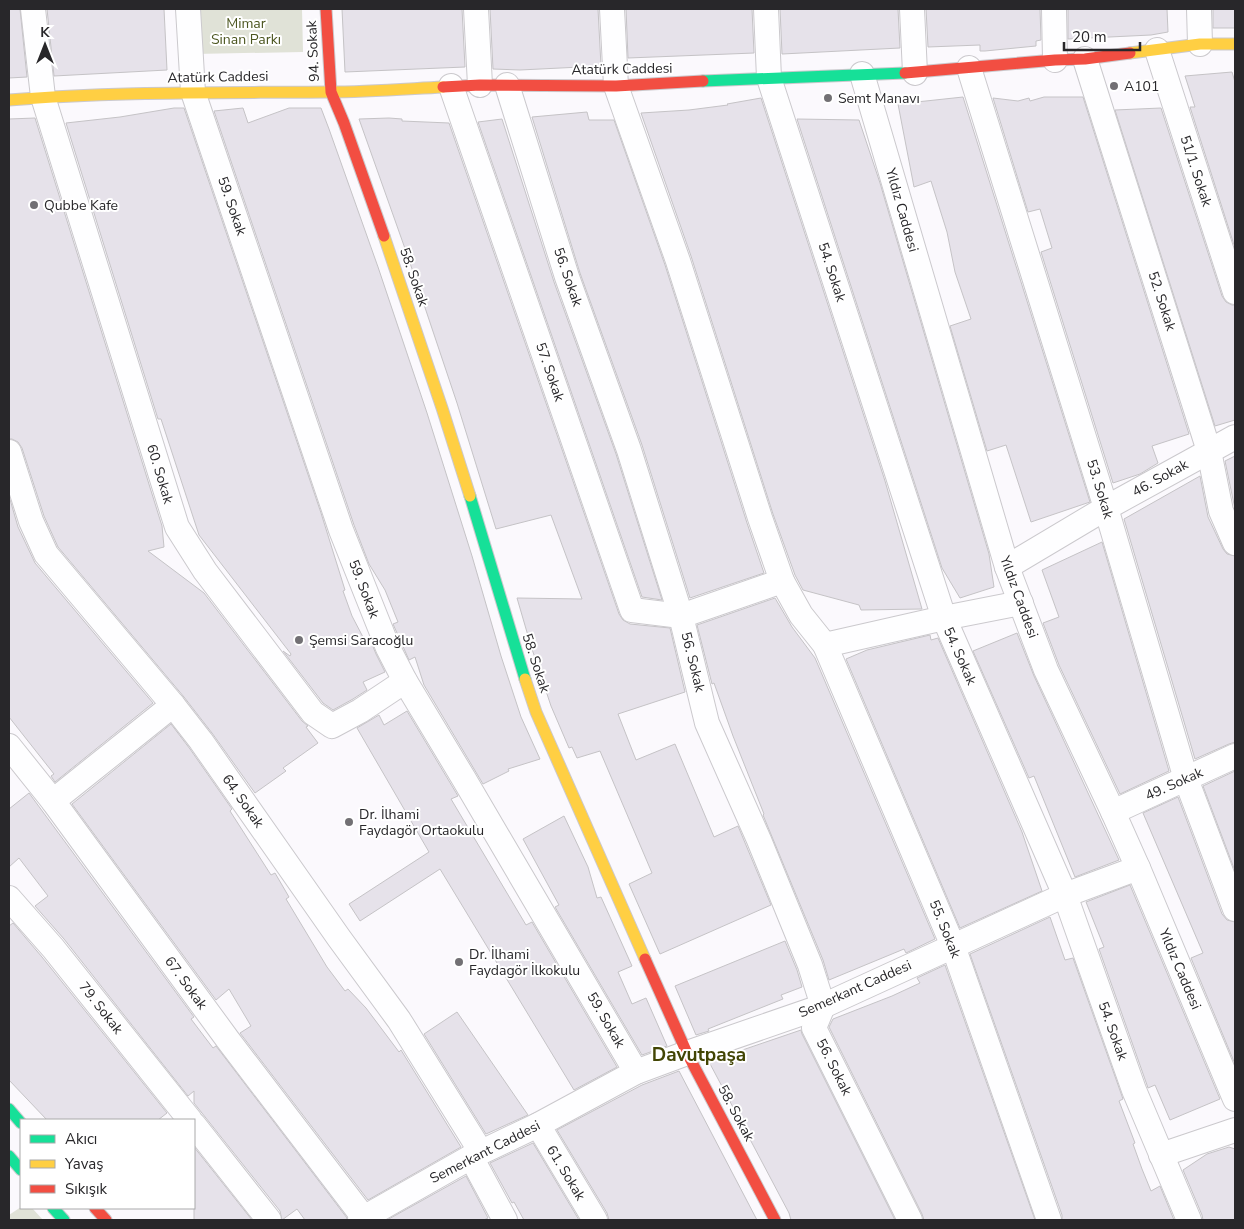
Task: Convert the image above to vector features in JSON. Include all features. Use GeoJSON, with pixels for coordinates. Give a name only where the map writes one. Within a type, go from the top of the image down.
{"type":"FeatureCollection","features":[{"type":"Feature","properties":{"kind":"street"},"geometry":{"type":"LineString","coordinates":[[33,9],[43,97]]}},
{"type":"Feature","properties":{"kind":"street","name":"59. Sokak"},"geometry":{"type":"LineString","coordinates":[[188,9],[193,92],[341,530],[388,648],[405,681],[636,1072]]}},
{"type":"Feature","properties":{"kind":"street","name":"94. Sokak"},"geometry":{"type":"LineString","coordinates":[[326,9],[330,92]]}},
{"type":"Feature","properties":{"kind":"street"},"geometry":{"type":"LineString","coordinates":[[476,9],[480,85]]}},
{"type":"Feature","properties":{"kind":"street","name":"55. Sokak"},"geometry":{"type":"LineString","coordinates":[[612,9],[616,86],[678,261],[782,581],[801,615],[825,645],[952,946],[1049,1220]]}},
{"type":"Feature","properties":{"kind":"street","name":"54. Sokak"},"geometry":{"type":"LineString","coordinates":[[766,9],[769,78],[944,618],[1064,895],[1134,1090],[1189,1220]]}},
{"type":"Feature","properties":{"kind":"street"},"geometry":{"type":"LineString","coordinates":[[912,9],[915,74]]}},
{"type":"Feature","properties":{"kind":"street"},"geometry":{"type":"LineString","coordinates":[[1054,9],[1055,60]]}},
{"type":"Feature","properties":{"kind":"street"},"geometry":{"type":"LineString","coordinates":[[1199,9],[1200,44]]}},
{"type":"Feature","properties":{"kind":"street","name":"Atatürk Caddesi"},"geometry":{"type":"LineString","coordinates":[[9,100],[43,97],[193,92],[330,92],[480,85],[616,86],[862,74],[915,74],[1055,60],[1085,59],[1200,44],[1234,47]]}},
{"type":"Feature","properties":{"kind":"street","name":"51/1. Sokak"},"geometry":{"type":"LineString","coordinates":[[1157,50],[1235,292]]}},
{"type":"Feature","properties":{"kind":"street","name":"52. Sokak"},"geometry":{"type":"LineString","coordinates":[[1085,59],[1209,450],[1221,511],[1235,543]]}},
{"type":"Feature","properties":{"kind":"street","name":"53. Sokak"},"geometry":{"type":"LineString","coordinates":[[969,68],[1106,508],[1186,779],[1235,909]]}},
{"type":"Feature","properties":{"kind":"street","name":"Yıldız Caddesi"},"geometry":{"type":"LineString","coordinates":[[862,74],[1007,567],[1046,670],[1138,868],[1235,1099]]}},
{"type":"Feature","properties":{"kind":"street","name":"56. Sokak"},"geometry":{"type":"LineString","coordinates":[[507,85],[567,277],[629,450],[681,616],[707,723],[763,849],[810,966],[822,1006],[814,1028],[910,1220]]}},
{"type":"Feature","properties":{"kind":"street","name":"57. Sokak"},"geometry":{"type":"LineString","coordinates":[[451,86],[632,610],[681,616]]}},
{"type":"Feature","properties":{"kind":"street","name":"58. Sokak"},"geometry":{"type":"LineString","coordinates":[[330,92],[344,123],[439,399],[536,712],[688,1053],[775,1220]]}},
{"type":"Feature","properties":{"kind":"street","name":"60. Sokak"},"geometry":{"type":"LineString","coordinates":[[43,97],[177,527],[205,571],[313,714],[332,726],[360,711],[405,681]]}},
{"type":"Feature","properties":{"kind":"street","name":"46. Sokak"},"geometry":{"type":"LineString","coordinates":[[1007,567],[1106,508],[1235,437]]}},
{"type":"Feature","properties":{"kind":"street","name":"64. Sokak"},"geometry":{"type":"LineString","coordinates":[[9,452],[31,521],[46,554],[201,741],[399,1020],[476,1155],[505,1220]]}},
{"type":"Feature","properties":{"kind":"street"},"geometry":{"type":"LineString","coordinates":[[681,616],[782,581]]}},
{"type":"Feature","properties":{"kind":"street"},"geometry":{"type":"LineString","coordinates":[[825,645],[1021,603]]}},
{"type":"Feature","properties":{"kind":"street"},"geometry":{"type":"LineString","coordinates":[[53,801],[173,705]]}},
{"type":"Feature","properties":{"kind":"street","name":"67. Sokak"},"geometry":{"type":"LineString","coordinates":[[9,746],[53,801],[362,1219]]}},
{"type":"Feature","properties":{"kind":"street","name":"49. Sokak"},"geometry":{"type":"LineString","coordinates":[[1113,812],[1235,756]]}},
{"type":"Feature","properties":{"kind":"street","name":"Semerkant Caddesi"},"geometry":{"type":"LineString","coordinates":[[362,1219],[476,1155],[538,1125],[636,1072],[822,1006],[1064,895],[1138,868]]}},
{"type":"Feature","properties":{"kind":"street","name":"79. Sokak"},"geometry":{"type":"LineString","coordinates":[[9,898],[53,948],[189,1119]]}},
{"type":"Feature","properties":{"kind":"street"},"geometry":{"type":"LineString","coordinates":[[9,1109],[20,1122]]}},
{"type":"Feature","properties":{"kind":"street","name":"61. Sokak"},"geometry":{"type":"LineString","coordinates":[[538,1125],[595,1220]]}},
{"type":"Feature","properties":{"kind":"street"},"geometry":{"type":"LineString","coordinates":[[195,1126],[269,1220]]}},
{"type":"Feature","properties":{"kind":"street"},"geometry":{"type":"LineString","coordinates":[[1161,1155],[1235,1130]]}},
{"type":"Feature","properties":{"kind":"street"},"geometry":{"type":"LineString","coordinates":[[9,1156],[20,1169]]}},
{"type":"Feature","properties":{"kind":"street"},"geometry":{"type":"LineString","coordinates":[[54,1209],[64,1220]]}},
{"type":"Feature","properties":{"kind":"street"},"geometry":{"type":"LineString","coordinates":[[96,1209],[106,1220]]}},
{"type":"Feature","properties":{"kind":"green space","name":"Mimar Sinan Parkı"},"geometry":{"type":"Polygon","coordinates":[[[194,9],[302,9],[303,52],[195,54],[194,9]]]}},
{"type":"Feature","properties":{"kind":"green space"},"geometry":{"type":"Polygon","coordinates":[[[20,1208],[33,1209],[43,1220],[9,1220],[9,1215],[20,1208]]]}},
{"type":"Feature","properties":{"kind":"building"},"geometry":{"type":"Polygon","coordinates":[[[9,9],[20,9],[27,77],[9,78],[9,9]]]}},
{"type":"Feature","properties":{"kind":"building"},"geometry":{"type":"Polygon","coordinates":[[[47,9],[164,9],[167,70],[54,76],[47,9]]]}},
{"type":"Feature","properties":{"kind":"building"},"geometry":{"type":"Polygon","coordinates":[[[342,9],[462,9],[465,67],[345,72],[342,9]]]}},
{"type":"Feature","properties":{"kind":"building"},"geometry":{"type":"Polygon","coordinates":[[[490,9],[598,9],[601,66],[520,70],[493,69],[490,9]]]}},
{"type":"Feature","properties":{"kind":"building"},"geometry":{"type":"Polygon","coordinates":[[[626,9],[752,9],[754,53],[628,58],[626,9]]]}},
{"type":"Feature","properties":{"kind":"building"},"geometry":{"type":"Polygon","coordinates":[[[780,9],[898,9],[900,48],[782,54],[780,9]]]}},
{"type":"Feature","properties":{"kind":"building"},"geometry":{"type":"Polygon","coordinates":[[[926,9],[1040,9],[1041,40],[1036,41],[1036,46],[985,51],[980,51],[980,45],[928,47],[926,9]]]}},
{"type":"Feature","properties":{"kind":"building"},"geometry":{"type":"Polygon","coordinates":[[[1068,9],[1167,9],[1168,32],[1151,35],[1068,39],[1068,9]]]}},
{"type":"Feature","properties":{"kind":"building"},"geometry":{"type":"Polygon","coordinates":[[[1213,9],[1235,9],[1235,28],[1213,28],[1213,9]]]}},
{"type":"Feature","properties":{"kind":"building"},"geometry":{"type":"Polygon","coordinates":[[[1232,72],[1235,82],[1235,248],[1190,107],[1195,107],[1185,76],[1232,72]]]}},
{"type":"Feature","properties":{"kind":"building"},"geometry":{"type":"Polygon","coordinates":[[[963,97],[1090,502],[1031,522],[1006,445],[987,451],[950,326],[971,319],[955,272],[947,232],[931,181],[914,187],[898,104],[963,97]]]}},
{"type":"Feature","properties":{"kind":"building"},"geometry":{"type":"Polygon","coordinates":[[[1044,97],[1083,97],[1189,434],[1152,446],[1158,463],[1140,474],[1113,483],[1041,252],[1052,248],[1040,209],[1028,212],[993,98],[1018,101],[1029,98],[1030,101],[1044,97]]]}},
{"type":"Feature","properties":{"kind":"building"},"geometry":{"type":"Polygon","coordinates":[[[761,98],[885,481],[922,609],[861,610],[859,605],[803,590],[795,575],[773,514],[691,256],[641,113],[689,110],[761,98]]]}},
{"type":"Feature","properties":{"kind":"building"},"geometry":{"type":"Polygon","coordinates":[[[184,108],[321,513],[352,616],[364,639],[369,637],[385,672],[363,682],[367,690],[333,710],[323,703],[283,651],[290,656],[291,654],[199,535],[161,419],[158,419],[66,123],[184,108]]]}},
{"type":"Feature","properties":{"kind":"building"},"geometry":{"type":"Polygon","coordinates":[[[243,108],[248,123],[289,108],[321,108],[378,267],[427,413],[521,717],[540,759],[508,769],[509,771],[483,784],[424,685],[415,657],[409,660],[393,624],[398,622],[385,590],[369,564],[354,525],[214,111],[243,108]]]}},
{"type":"Feature","properties":{"kind":"building"},"geometry":{"type":"Polygon","coordinates":[[[1161,108],[1222,296],[1226,302],[1235,305],[1235,420],[1215,426],[1115,110],[1161,108]]]}},
{"type":"Feature","properties":{"kind":"building"},"geometry":{"type":"Polygon","coordinates":[[[587,112],[589,120],[614,120],[665,265],[764,573],[690,598],[642,445],[580,273],[532,117],[587,112]]]}},
{"type":"Feature","properties":{"kind":"building"},"geometry":{"type":"Polygon","coordinates":[[[35,118],[162,526],[164,547],[148,551],[204,593],[302,721],[308,726],[306,727],[318,743],[283,768],[286,771],[255,793],[184,697],[58,547],[44,516],[22,448],[18,442],[9,439],[9,119],[35,118]]]}},
{"type":"Feature","properties":{"kind":"building"},"geometry":{"type":"Polygon","coordinates":[[[359,119],[402,119],[402,121],[449,123],[619,614],[623,620],[630,624],[670,628],[685,692],[618,714],[636,760],[675,744],[714,837],[738,826],[771,905],[660,954],[629,884],[652,873],[600,751],[577,758],[572,747],[569,748],[551,706],[517,598],[582,599],[551,515],[496,529],[457,403],[359,119]]]}},
{"type":"Feature","properties":{"kind":"building"},"geometry":{"type":"Polygon","coordinates":[[[502,119],[554,282],[616,454],[662,600],[642,597],[478,122],[502,119]]]}},
{"type":"Feature","properties":{"kind":"building"},"geometry":{"type":"Polygon","coordinates":[[[797,119],[859,120],[880,183],[989,554],[994,587],[960,598],[942,568],[797,119]]]}},
{"type":"Feature","properties":{"kind":"building"},"geometry":{"type":"Polygon","coordinates":[[[1235,456],[1235,509],[1225,461],[1235,456]]]}},
{"type":"Feature","properties":{"kind":"building"},"geometry":{"type":"Polygon","coordinates":[[[1200,476],[1208,517],[1223,549],[1227,554],[1235,556],[1235,742],[1195,759],[1124,519],[1200,476]]]}},
{"type":"Feature","properties":{"kind":"building"},"geometry":{"type":"Polygon","coordinates":[[[9,496],[18,527],[35,563],[153,703],[55,782],[51,776],[54,774],[9,717],[9,496]]]}},
{"type":"Feature","properties":{"kind":"building"},"geometry":{"type":"Polygon","coordinates":[[[1102,542],[1169,771],[1120,794],[1059,665],[1043,623],[1059,617],[1042,570],[1102,542]]]}},
{"type":"Feature","properties":{"kind":"building"},"geometry":{"type":"Polygon","coordinates":[[[775,598],[792,627],[815,658],[935,939],[906,953],[904,949],[829,980],[823,960],[763,815],[714,683],[712,684],[697,625],[775,598]]]}},
{"type":"Feature","properties":{"kind":"building"},"geometry":{"type":"Polygon","coordinates":[[[1017,633],[1034,676],[1119,860],[1075,877],[1034,776],[1029,778],[973,651],[1017,633]]]}},
{"type":"Feature","properties":{"kind":"building"},"geometry":{"type":"Polygon","coordinates":[[[930,635],[931,640],[938,638],[1022,832],[1042,891],[960,928],[846,659],[867,650],[930,635]]]}},
{"type":"Feature","properties":{"kind":"building"},"geometry":{"type":"Polygon","coordinates":[[[407,711],[458,796],[451,799],[526,925],[532,922],[617,1067],[574,1090],[440,869],[360,921],[349,904],[429,852],[357,728],[379,715],[384,725],[407,711]]]}},
{"type":"Feature","properties":{"kind":"building"},"geometry":{"type":"Polygon","coordinates":[[[171,724],[232,809],[230,811],[271,875],[275,873],[289,897],[286,899],[327,967],[345,991],[348,989],[366,1008],[399,1052],[401,1050],[461,1147],[368,1200],[240,1033],[251,1026],[229,989],[216,1000],[72,804],[171,724]]]}},
{"type":"Feature","properties":{"kind":"building"},"geometry":{"type":"Polygon","coordinates":[[[1235,771],[1235,871],[1203,786],[1235,771]]]}},
{"type":"Feature","properties":{"kind":"building"},"geometry":{"type":"Polygon","coordinates":[[[29,793],[194,1017],[191,1019],[213,1048],[216,1046],[347,1218],[346,1220],[305,1220],[297,1209],[282,1220],[280,1211],[194,1103],[194,1091],[188,1096],[64,939],[35,906],[48,896],[19,858],[9,867],[9,809],[29,793]]]}},
{"type":"Feature","properties":{"kind":"building"},"geometry":{"type":"Polygon","coordinates":[[[1178,797],[1222,914],[1227,920],[1235,922],[1235,1064],[1191,958],[1203,953],[1143,813],[1178,797]]]}},
{"type":"Feature","properties":{"kind":"building"},"geometry":{"type":"Polygon","coordinates":[[[564,816],[588,867],[597,898],[601,897],[632,966],[618,972],[632,1004],[646,998],[667,1046],[642,1055],[555,907],[559,905],[523,839],[564,816]]]}},
{"type":"Feature","properties":{"kind":"building"},"geometry":{"type":"Polygon","coordinates":[[[1130,885],[1220,1099],[1170,1120],[1155,1085],[1148,1088],[1099,949],[1104,947],[1086,902],[1130,885]]]}},
{"type":"Feature","properties":{"kind":"building"},"geometry":{"type":"Polygon","coordinates":[[[1050,917],[1065,960],[1073,958],[1123,1099],[1119,1101],[1151,1191],[1160,1186],[1174,1220],[1062,1220],[1062,1215],[970,954],[1050,917]]]}},
{"type":"Feature","properties":{"kind":"building"},"geometry":{"type":"Polygon","coordinates":[[[13,923],[42,957],[167,1113],[159,1119],[46,1119],[9,1080],[9,926],[13,923]]]}},
{"type":"Feature","properties":{"kind":"building"},"geometry":{"type":"Polygon","coordinates":[[[785,941],[802,987],[781,995],[783,999],[696,1035],[675,986],[785,941]]]}},
{"type":"Feature","properties":{"kind":"building"},"geometry":{"type":"Polygon","coordinates":[[[945,965],[1035,1220],[924,1220],[829,1027],[833,1019],[920,983],[917,978],[945,965]]]}},
{"type":"Feature","properties":{"kind":"building"},"geometry":{"type":"Polygon","coordinates":[[[457,1012],[528,1115],[486,1134],[424,1034],[457,1012]]]}},
{"type":"Feature","properties":{"kind":"building"},"geometry":{"type":"Polygon","coordinates":[[[801,1030],[895,1220],[791,1220],[708,1060],[801,1030]]]}},
{"type":"Feature","properties":{"kind":"building"},"geometry":{"type":"Polygon","coordinates":[[[679,1071],[757,1220],[609,1220],[607,1213],[557,1130],[642,1085],[679,1071]]]}},
{"type":"Feature","properties":{"kind":"building"},"geometry":{"type":"Polygon","coordinates":[[[533,1143],[579,1220],[524,1220],[514,1202],[512,1203],[490,1163],[533,1143]]]}},
{"type":"Feature","properties":{"kind":"building"},"geometry":{"type":"Polygon","coordinates":[[[1229,1147],[1235,1149],[1235,1220],[1203,1220],[1183,1170],[1207,1154],[1229,1147]]]}},
{"type":"Feature","properties":{"kind":"building"},"geometry":{"type":"Polygon","coordinates":[[[195,1148],[252,1220],[194,1220],[195,1209],[195,1148]]]}},
{"type":"Feature","properties":{"kind":"building"},"geometry":{"type":"Polygon","coordinates":[[[466,1176],[488,1218],[484,1220],[387,1220],[466,1176]]]}},
{"type":"Feature","properties":{"kind":"traffic: fast"},"geometry":{"type":"LineString","coordinates":[[703,81],[905,73]]}},
{"type":"Feature","properties":{"kind":"traffic: fast"},"geometry":{"type":"LineString","coordinates":[[470,496],[525,679]]}},
{"type":"Feature","properties":{"kind":"traffic: fast"},"geometry":{"type":"LineString","coordinates":[[9,1109],[20,1122]]}},
{"type":"Feature","properties":{"kind":"traffic: fast"},"geometry":{"type":"LineString","coordinates":[[9,1156],[20,1169]]}},
{"type":"Feature","properties":{"kind":"traffic: fast"},"geometry":{"type":"LineString","coordinates":[[54,1209],[64,1220]]}},
{"type":"Feature","properties":{"kind":"traffic: slow"},"geometry":{"type":"LineString","coordinates":[[1130,53],[1200,44],[1235,44]]}},
{"type":"Feature","properties":{"kind":"traffic: slow"},"geometry":{"type":"LineString","coordinates":[[9,100],[129,94],[343,92],[443,87]]}},
{"type":"Feature","properties":{"kind":"traffic: slow"},"geometry":{"type":"LineString","coordinates":[[384,236],[470,496]]}},
{"type":"Feature","properties":{"kind":"traffic: slow"},"geometry":{"type":"LineString","coordinates":[[525,679],[536,712],[645,959]]}},
{"type":"Feature","properties":{"kind":"traffic: jam"},"geometry":{"type":"LineString","coordinates":[[326,9],[331,92],[384,236]]}},
{"type":"Feature","properties":{"kind":"traffic: jam"},"geometry":{"type":"LineString","coordinates":[[905,73],[1085,59],[1130,53]]}},
{"type":"Feature","properties":{"kind":"traffic: jam"},"geometry":{"type":"LineString","coordinates":[[443,87],[480,85],[616,86],[703,81]]}},
{"type":"Feature","properties":{"kind":"traffic: jam"},"geometry":{"type":"LineString","coordinates":[[645,959],[687,1053],[775,1220]]}},
{"type":"Feature","properties":{"kind":"traffic: jam"},"geometry":{"type":"LineString","coordinates":[[96,1209],[106,1220]]}},
{"type":"Feature","properties":{"kind":"place","name":"A101"},"geometry":{"type":"Point","coordinates":[1114,86]}},
{"type":"Feature","properties":{"kind":"place","name":"Semt Manavı"},"geometry":{"type":"Point","coordinates":[828,98]}},
{"type":"Feature","properties":{"kind":"place","name":"Qubbe Kafe"},"geometry":{"type":"Point","coordinates":[34,205]}},
{"type":"Feature","properties":{"kind":"place","name":"Şemsi Saracoğlu"},"geometry":{"type":"Point","coordinates":[299,640]}},
{"type":"Feature","properties":{"kind":"place","name":"Dr. İlhami Faydagör Ortaokulu"},"geometry":{"type":"Point","coordinates":[349,822]}},
{"type":"Feature","properties":{"kind":"place","name":"Dr. İlhami Faydagör İlkokulu"},"geometry":{"type":"Point","coordinates":[459,962]}},
{"type":"Feature","properties":{"kind":"district","name":"Davutpaşa"},"geometry":{"type":"Point","coordinates":[699,1055]}}]}
